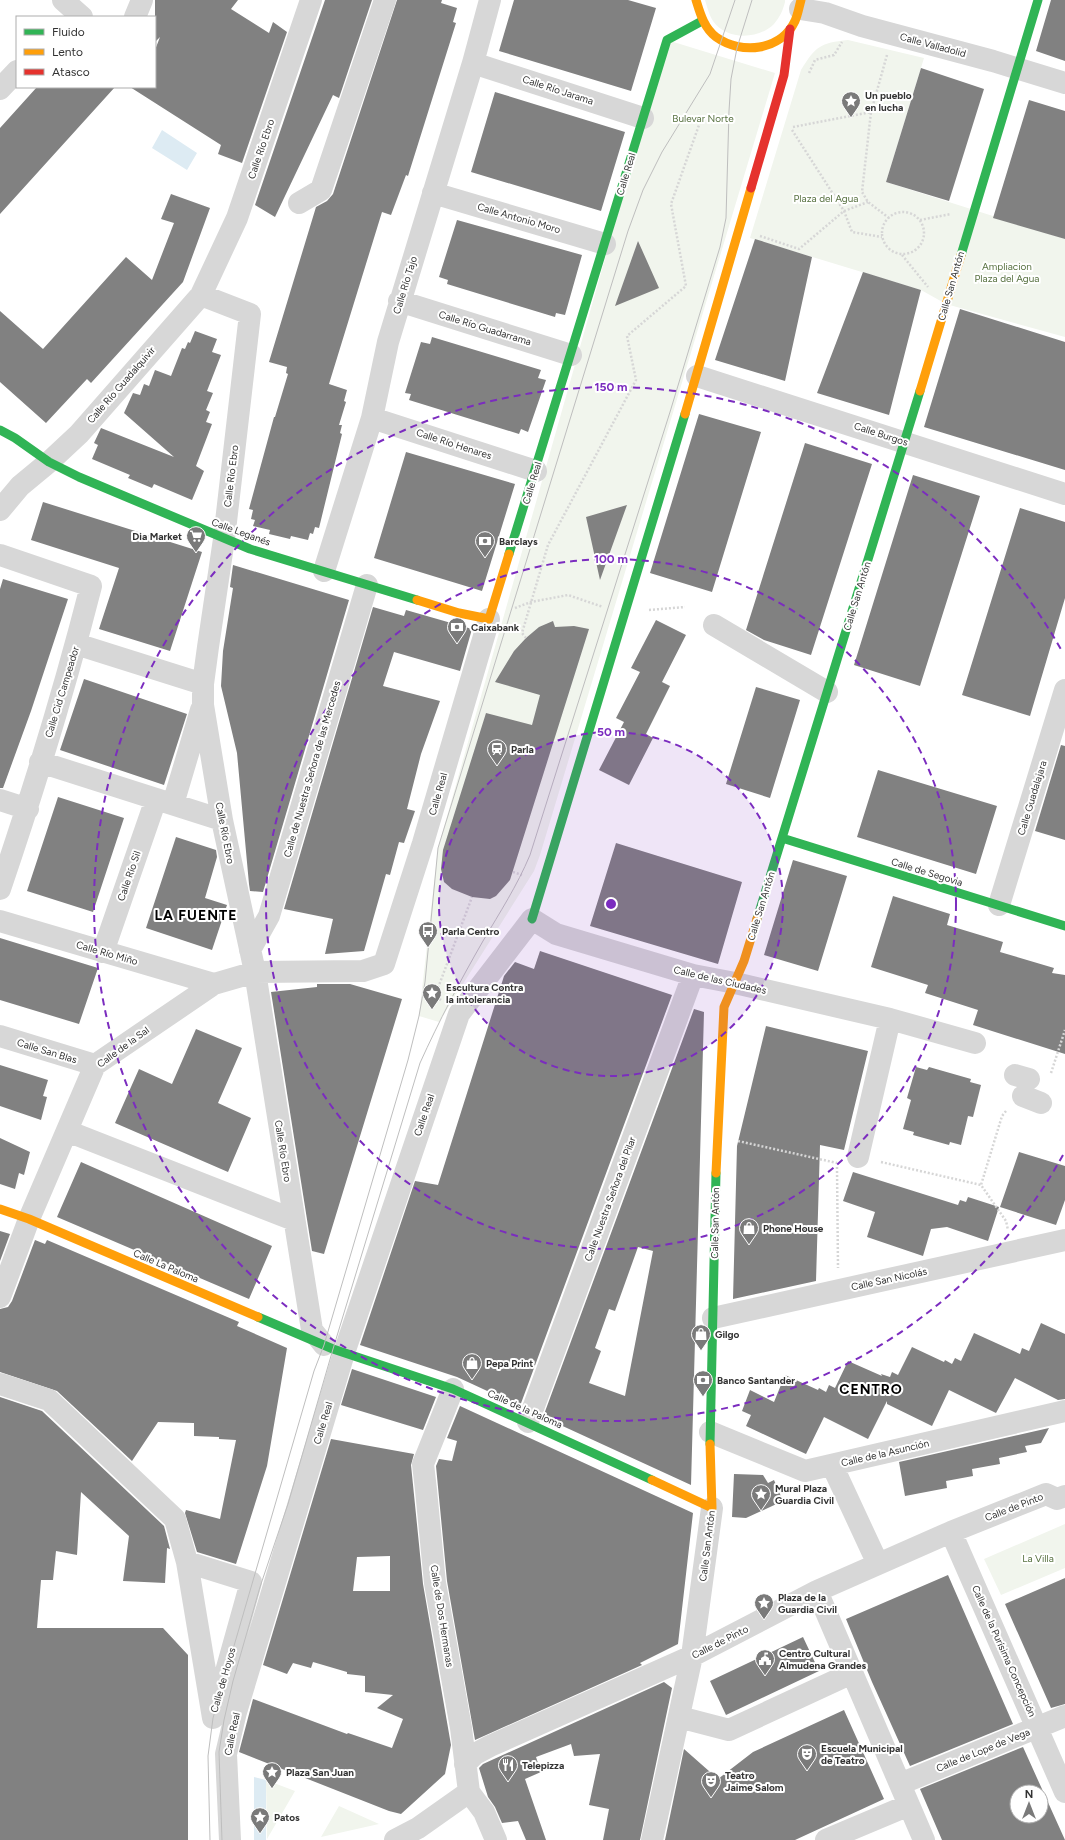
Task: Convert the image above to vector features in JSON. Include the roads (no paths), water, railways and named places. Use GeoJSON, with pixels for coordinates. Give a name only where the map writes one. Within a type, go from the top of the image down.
{"type":"FeatureCollection","features":[{"type":"Feature","properties":{"kind":"street"},"geometry":{"type":"LineString","coordinates":[[135,16],[142,0]]}},
{"type":"Feature","properties":{"kind":"street","name":"Calle Río Ebro"},"geometry":{"type":"LineString","coordinates":[[311,0],[237,218],[201,295],[250,314],[224,539],[203,684],[203,705],[222,820],[254,972],[312,1330],[324,1345]]}},
{"type":"Feature","properties":{"kind":"street"},"geometry":{"type":"LineString","coordinates":[[299,203],[321,190],[385,0]]}},
{"type":"Feature","properties":{"kind":"street","name":"Calle Río Tajo"},"geometry":{"type":"LineString","coordinates":[[324,571],[372,418],[388,342],[399,301],[473,63],[490,0]]}},
{"type":"Feature","properties":{"kind":"street"},"geometry":{"type":"LineString","coordinates":[[696,0],[697,9],[702,21],[710,33],[722,42],[737,48],[752,49],[767,46],[780,39],[790,29]]}},
{"type":"Feature","properties":{"kind":"street","name":"Calle San Antón"},"geometry":{"type":"LineString","coordinates":[[652,1840],[692,1656],[712,1508],[710,1432],[716,1136],[724,1007],[744,961],[1038,0]]}},
{"type":"Feature","properties":{"kind":"street"},"geometry":{"type":"LineString","coordinates":[[532,919],[572,781],[697,376],[784,75],[790,29],[801,5]]}},
{"type":"Feature","properties":{"kind":"street","name":"Calle Valladolid"},"geometry":{"type":"LineString","coordinates":[[801,5],[862,26],[1065,83]]}},
{"type":"Feature","properties":{"kind":"street","name":"Calle Real"},"geometry":{"type":"LineString","coordinates":[[384,964],[423,843],[489,619],[536,471],[667,40],[702,21]]}},
{"type":"Feature","properties":{"kind":"street","name":"Calle Río Jarama"},"geometry":{"type":"LineString","coordinates":[[473,63],[643,118]]}},
{"type":"Feature","properties":{"kind":"street"},"geometry":{"type":"LineString","coordinates":[[0,89],[16,72]]}},
{"type":"Feature","properties":{"kind":"street","name":"Calle Antonio Moro"},"geometry":{"type":"LineString","coordinates":[[433,193],[605,244]]}},
{"type":"Feature","properties":{"kind":"street","name":"Calle Río Guadalquivir"},"geometry":{"type":"LineString","coordinates":[[0,510],[20,486],[49,462],[78,434],[201,295]]}},
{"type":"Feature","properties":{"kind":"street","name":"Calle Río Guadarrama"},"geometry":{"type":"LineString","coordinates":[[399,301],[571,355]]}},
{"type":"Feature","properties":{"kind":"street","name":"Calle Burgos"},"geometry":{"type":"LineString","coordinates":[[697,376],[1065,494]]}},
{"type":"Feature","properties":{"kind":"street","name":"Calle Río Henares"},"geometry":{"type":"LineString","coordinates":[[372,418],[536,471]]}},
{"type":"Feature","properties":{"kind":"street","name":"Calle Leganés"},"geometry":{"type":"LineString","coordinates":[[0,430],[15,438],[49,462],[79,477],[224,539],[250,549],[459,613],[489,619]]}},
{"type":"Feature","properties":{"kind":"street","name":"Calle Cid Campeador"},"geometry":{"type":"LineString","coordinates":[[0,554],[91,586],[76,644],[40,762],[28,809],[0,888]]}},
{"type":"Feature","properties":{"kind":"street","name":"Calle de Nuestra Señora de las Mercedes"},"geometry":{"type":"LineString","coordinates":[[250,950],[270,916],[367,585]]}},
{"type":"Feature","properties":{"kind":"street"},"geometry":{"type":"LineString","coordinates":[[714,625],[827,692]]}},
{"type":"Feature","properties":{"kind":"street"},"geometry":{"type":"LineString","coordinates":[[76,644],[203,684]]}},
{"type":"Feature","properties":{"kind":"street","name":"Calle Guadalajara"},"geometry":{"type":"LineString","coordinates":[[999,906],[1065,690]]}},
{"type":"Feature","properties":{"kind":"street","name":"Calle Río Sil"},"geometry":{"type":"LineString","coordinates":[[103,952],[203,705]]}},
{"type":"Feature","properties":{"kind":"street"},"geometry":{"type":"LineString","coordinates":[[40,762],[222,820]]}},
{"type":"Feature","properties":{"kind":"street"},"geometry":{"type":"LineString","coordinates":[[0,800],[28,809]]}},
{"type":"Feature","properties":{"kind":"street","name":"Calle de Segovia"},"geometry":{"type":"LineString","coordinates":[[782,838],[1065,926]]}},
{"type":"Feature","properties":{"kind":"street","name":"Calle Real"},"geometry":{"type":"LineString","coordinates":[[230,1840],[226,1754],[344,1353],[459,1014],[532,919]]}},
{"type":"Feature","properties":{"kind":"street","name":"Calle de las Ciudades"},"geometry":{"type":"LineString","coordinates":[[532,919],[556,934],[693,975],[735,983],[890,1019],[975,1043]]}},
{"type":"Feature","properties":{"kind":"street","name":"Calle Río Miño"},"geometry":{"type":"LineString","coordinates":[[0,921],[214,984]]}},
{"type":"Feature","properties":{"kind":"street","name":"Calle de la Sal"},"geometry":{"type":"LineString","coordinates":[[0,1298],[29,1219],[95,1065],[214,984],[254,972],[363,971],[384,964]]}},
{"type":"Feature","properties":{"kind":"street","name":"Calle Nuestra Señora del Pilar"},"geometry":{"type":"LineString","coordinates":[[528,1422],[693,975]]}},
{"type":"Feature","properties":{"kind":"street"},"geometry":{"type":"LineString","coordinates":[[858,1156],[890,1019]]}},
{"type":"Feature","properties":{"kind":"street","name":"Calle San Blas"},"geometry":{"type":"LineString","coordinates":[[0,1036],[95,1065]]}},
{"type":"Feature","properties":{"kind":"street"},"geometry":{"type":"LineString","coordinates":[[67,1130],[294,1220]]}},
{"type":"Feature","properties":{"kind":"street","name":"Calle La Paloma"},"geometry":{"type":"LineString","coordinates":[[0,1209],[29,1219],[324,1345]]}},
{"type":"Feature","properties":{"kind":"street","name":"Calle San Nicolás"},"geometry":{"type":"LineString","coordinates":[[713,1318],[1065,1240]]}},
{"type":"Feature","properties":{"kind":"street","name":"Calle de la Paloma"},"geometry":{"type":"LineString","coordinates":[[324,1345],[452,1389],[528,1422],[712,1508]]}},
{"type":"Feature","properties":{"kind":"street","name":"Calle de Hoyos"},"geometry":{"type":"LineString","coordinates":[[0,1384],[49,1400],[175,1519],[187,1562],[213,1718]]}},
{"type":"Feature","properties":{"kind":"street","name":"Calle de Dos Hermanas"},"geometry":{"type":"LineString","coordinates":[[452,1389],[424,1464],[435,1583],[461,1728],[469,1792],[484,1812],[496,1840]]}},
{"type":"Feature","properties":{"kind":"street","name":"Calle de la Asunción"},"geometry":{"type":"LineString","coordinates":[[710,1432],[805,1471],[1065,1411]]}},
{"type":"Feature","properties":{"kind":"street"},"geometry":{"type":"LineString","coordinates":[[832,1465],[878,1564]]}},
{"type":"Feature","properties":{"kind":"street","name":"Calle de Pinto"},"geometry":{"type":"LineString","coordinates":[[465,1764],[475,1754],[490,1746],[692,1656],[817,1591],[952,1532],[1046,1494],[1057,1499],[1065,1496]]}},
{"type":"Feature","properties":{"kind":"street","name":"Calle de la Purísima Concepción"},"geometry":{"type":"LineString","coordinates":[[952,1532],[1065,1792]]}},
{"type":"Feature","properties":{"kind":"street","name":"Calle de Hoyos"},"geometry":{"type":"LineString","coordinates":[[187,1562],[251,1582],[213,1718]]}},
{"type":"Feature","properties":{"kind":"street"},"geometry":{"type":"LineString","coordinates":[[817,1591],[924,1840]]}},
{"type":"Feature","properties":{"kind":"street"},"geometry":{"type":"LineString","coordinates":[[679,1716],[729,1730],[852,1672]]}},
{"type":"Feature","properties":{"kind":"street","name":"Calle de Lope de Vega"},"geometry":{"type":"LineString","coordinates":[[900,1784],[1065,1716]]}},
{"type":"Feature","properties":{"kind":"street"},"geometry":{"type":"LineString","coordinates":[[213,1718],[235,1721]]}},
{"type":"Feature","properties":{"kind":"street"},"geometry":{"type":"LineString","coordinates":[[395,1840],[418,1828],[469,1792]]}},
{"type":"Feature","properties":{"kind":"street"},"geometry":{"type":"LineString","coordinates":[[836,1838],[909,1805]]}},
{"type":"Feature","properties":{"kind":"tram line"},"geometry":{"type":"LineString","coordinates":[[210,1840],[208,1756],[213,1718],[314,1371],[324,1345],[408,1060],[419,1016],[425,982],[438,848],[628,231],[643,190],[662,152],[710,74],[735,0]]}},
{"type":"Feature","properties":{"kind":"tram line"},"geometry":{"type":"LineString","coordinates":[[222,1840],[219,1752],[224,1720],[233,1681],[260,1587],[288,1504],[333,1349],[420,1063],[458,986],[514,888],[530,855],[670,412],[720,247],[726,218],[731,79],[737,48],[752,0]]}},
{"type":"Feature","properties":{"kind":"place","name":"Un pueblo en lucha"},"geometry":{"type":"Point","coordinates":[851,118]}},
{"type":"Feature","properties":{"kind":"place","name":"Dia Market"},"geometry":{"type":"Point","coordinates":[196,553]}},
{"type":"Feature","properties":{"kind":"place","name":"Barclays"},"geometry":{"type":"Point","coordinates":[485,558]}},
{"type":"Feature","properties":{"kind":"place","name":"Caixabank"},"geometry":{"type":"Point","coordinates":[457,644]}},
{"type":"Feature","properties":{"kind":"place","name":"Parla"},"geometry":{"type":"Point","coordinates":[497,766]}},
{"type":"Feature","properties":{"kind":"place","name":"Parla Centro"},"geometry":{"type":"Point","coordinates":[428,948]}},
{"type":"Feature","properties":{"kind":"place","name":"Escultura Contra la intolerancia"},"geometry":{"type":"Point","coordinates":[432,1010]}},
{"type":"Feature","properties":{"kind":"place","name":"Phone House"},"geometry":{"type":"Point","coordinates":[749,1245]}},
{"type":"Feature","properties":{"kind":"place","name":"Gilgo"},"geometry":{"type":"Point","coordinates":[701,1351]}},
{"type":"Feature","properties":{"kind":"place","name":"Pepa Print"},"geometry":{"type":"Point","coordinates":[472,1380]}},
{"type":"Feature","properties":{"kind":"place","name":"Banco Santander"},"geometry":{"type":"Point","coordinates":[703,1397]}},
{"type":"Feature","properties":{"kind":"place","name":"Mural Plaza Guardia Civil"},"geometry":{"type":"Point","coordinates":[761,1511]}},
{"type":"Feature","properties":{"kind":"place","name":"Plaza de la Guardia Civil"},"geometry":{"type":"Point","coordinates":[764,1620]}},
{"type":"Feature","properties":{"kind":"place","name":"Centro Cultural Almudena Grandes"},"geometry":{"type":"Point","coordinates":[765,1676]}},
{"type":"Feature","properties":{"kind":"place","name":"Escuela Municipal de Teatro"},"geometry":{"type":"Point","coordinates":[807,1771]}},
{"type":"Feature","properties":{"kind":"place","name":"Telepizza"},"geometry":{"type":"Point","coordinates":[508,1782]}},
{"type":"Feature","properties":{"kind":"place","name":"Plaza San Juan"},"geometry":{"type":"Point","coordinates":[272,1789]}},
{"type":"Feature","properties":{"kind":"place","name":"Teatro Jaime Salom"},"geometry":{"type":"Point","coordinates":[711,1798]}},
{"type":"Feature","properties":{"kind":"place","name":"Patos"},"geometry":{"type":"Point","coordinates":[260,1834]}},
{"type":"Feature","properties":{"kind":"district","name":"LA FUENTE"},"geometry":{"type":"Point","coordinates":[196,915]}},
{"type":"Feature","properties":{"kind":"district","name":"CENTRO"},"geometry":{"type":"Point","coordinates":[871,1389]}},
{"type":"Feature","properties":{"kind":"park label","name":"Bulevar Norte"},"geometry":{"type":"Point","coordinates":[703,118]}},
{"type":"Feature","properties":{"kind":"park label","name":"Plaza del Agua"},"geometry":{"type":"Point","coordinates":[826,198]}},
{"type":"Feature","properties":{"kind":"park label","name":"Ampliacion Plaza del Agua"},"geometry":{"type":"Point","coordinates":[1007,272]}},
{"type":"Feature","properties":{"kind":"park label","name":"La Villa"},"geometry":{"type":"Point","coordinates":[1038,1558]}}]}
